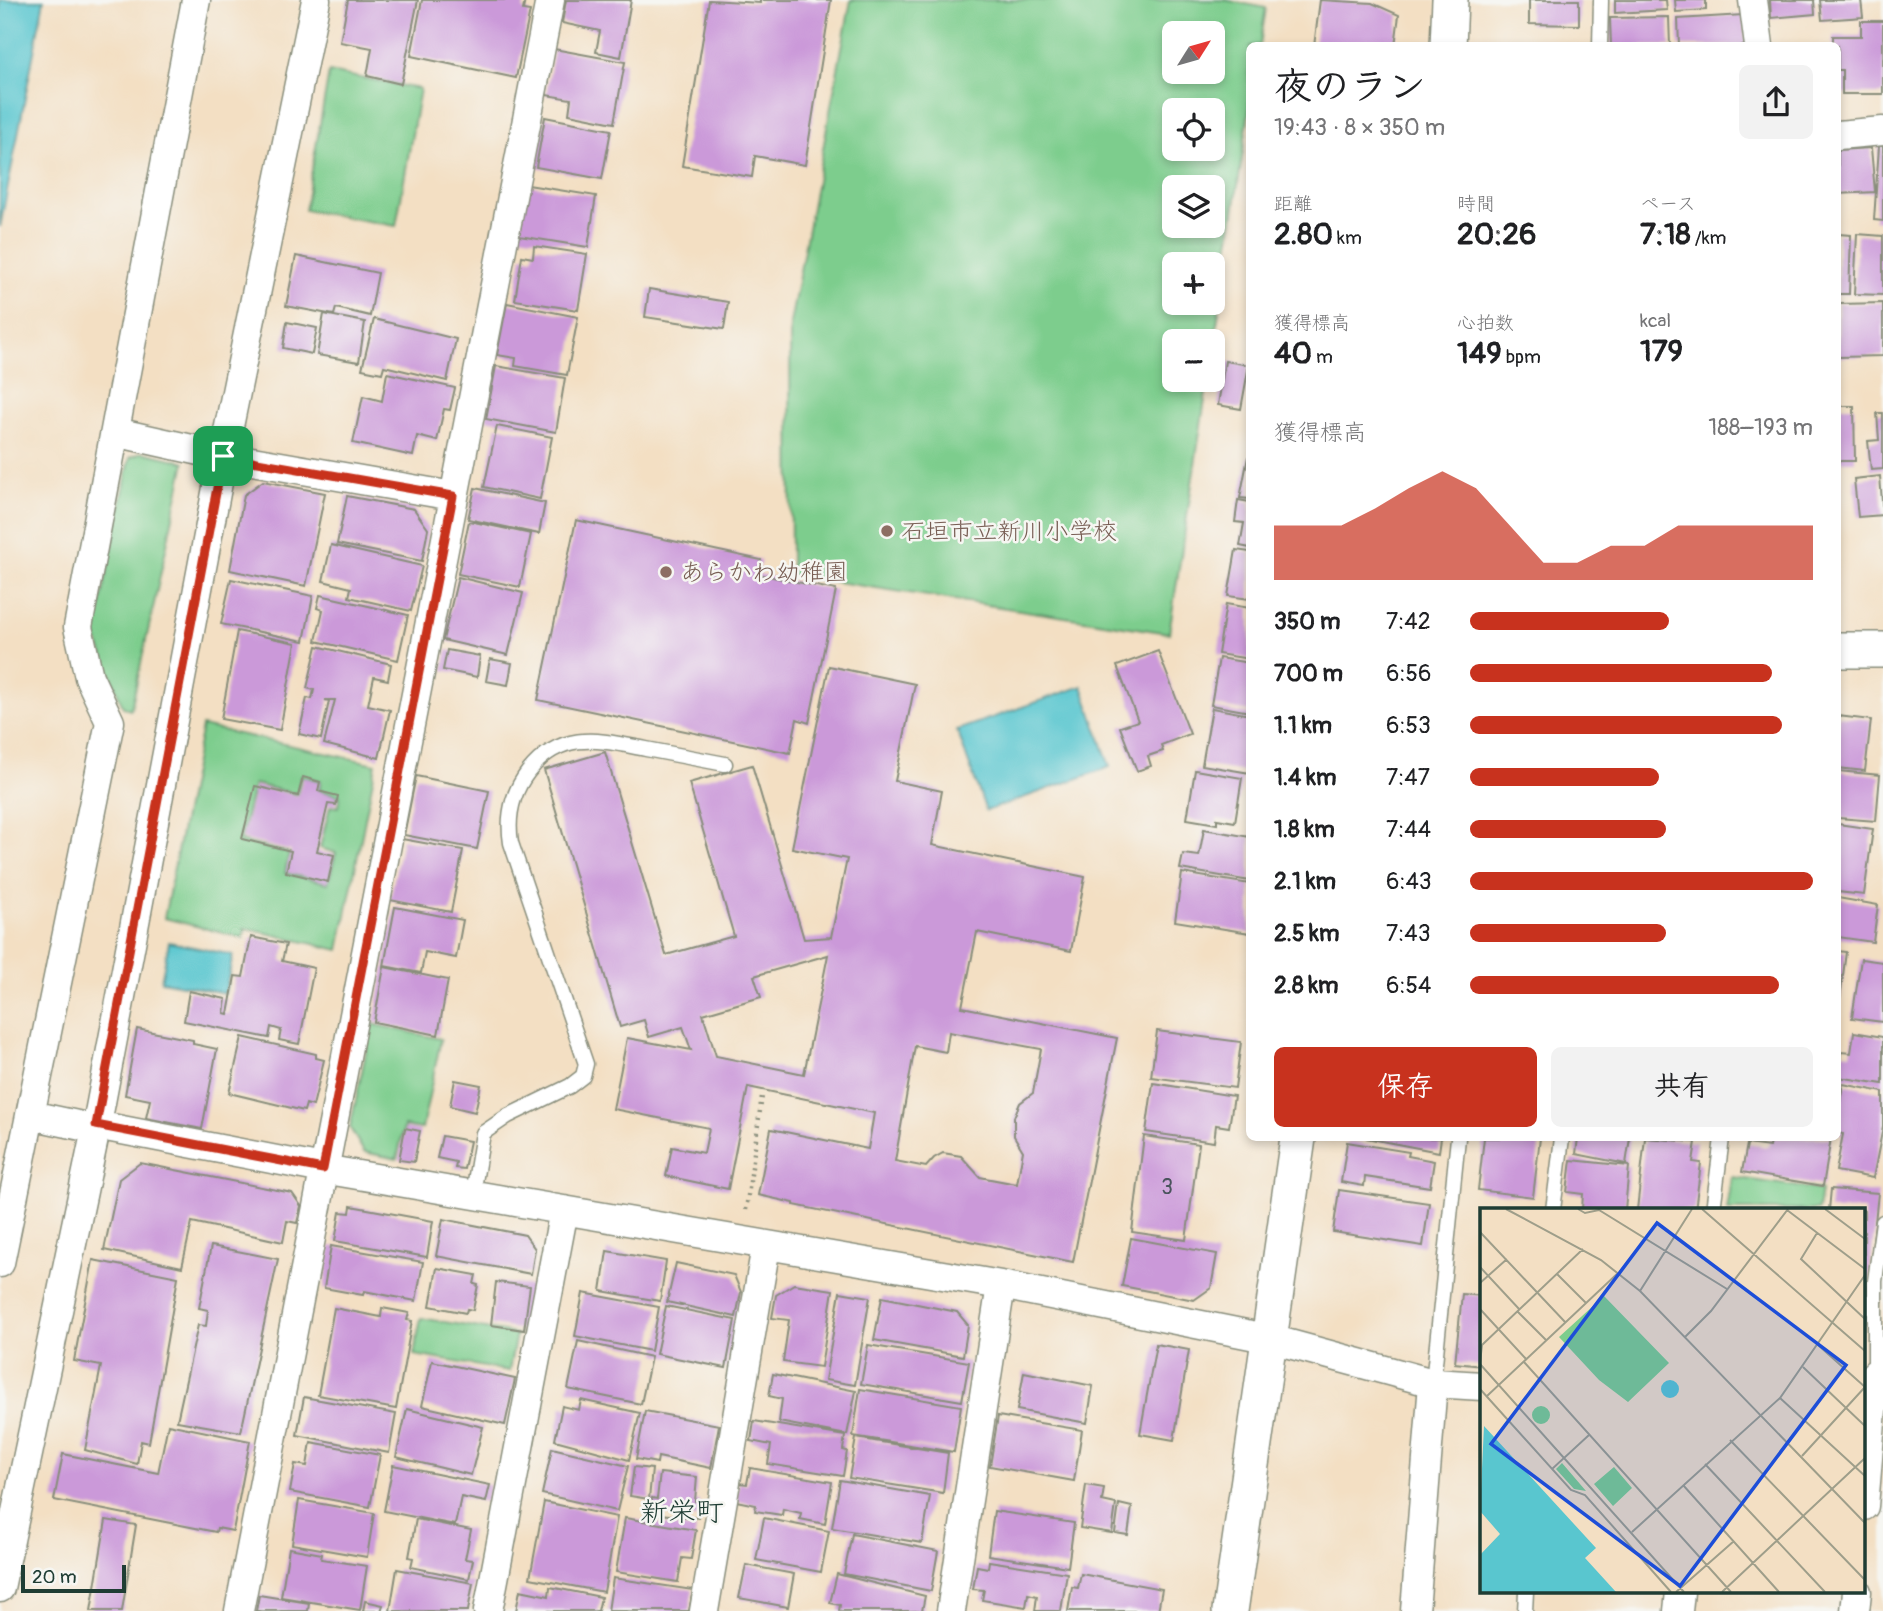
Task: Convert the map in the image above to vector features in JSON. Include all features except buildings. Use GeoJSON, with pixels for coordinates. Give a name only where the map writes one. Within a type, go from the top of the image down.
{"type":"FeatureCollection","features":[{"type":"Feature","properties":{"kind":"street"},"geometry":{"type":"LineString","coordinates":[[0,1263],[110,722],[89,677],[78,627],[196,0]]}},
{"type":"Feature","properties":{"kind":"street"},"geometry":{"type":"LineString","coordinates":[[0,1588],[96,1127],[223,456],[316,0]]}},
{"type":"Feature","properties":{"kind":"street"},"geometry":{"type":"LineString","coordinates":[[239,1611],[550,0]]}},
{"type":"Feature","properties":{"kind":"street"},"geometry":{"type":"LineString","coordinates":[[1447,42],[1450,0]]}},
{"type":"Feature","properties":{"kind":"street"},"geometry":{"type":"LineString","coordinates":[[1753,0],[1758,42]]}},
{"type":"Feature","properties":{"kind":"street"},"geometry":{"type":"LineString","coordinates":[[1841,135],[1883,131]]}},
{"type":"Feature","properties":{"kind":"street"},"geometry":{"type":"LineString","coordinates":[[115,432],[223,456],[453,496]]}},
{"type":"Feature","properties":{"kind":"street"},"geometry":{"type":"LineString","coordinates":[[1841,650],[1883,650]]}},
{"type":"Feature","properties":{"kind":"street"},"geometry":{"type":"LineString","coordinates":[[30,1115],[323,1169],[473,1194],[580,1208],[766,1246],[1000,1285],[1271,1339],[1433,1383],[1480,1386]]}},
{"type":"Feature","properties":{"kind":"street"},"geometry":{"type":"LineString","coordinates":[[1230,1611],[1298,1141]]}},
{"type":"Feature","properties":{"kind":"street"},"geometry":{"type":"LineString","coordinates":[[488,1611],[580,1208]]}},
{"type":"Feature","properties":{"kind":"street"},"geometry":{"type":"LineString","coordinates":[[704,1611],[766,1246]]}},
{"type":"Feature","properties":{"kind":"street"},"geometry":{"type":"LineString","coordinates":[[950,1611],[1000,1285]]}},
{"type":"Feature","properties":{"kind":"street"},"geometry":{"type":"LineString","coordinates":[[1866,1480],[1874,1374]]}},
{"type":"Feature","properties":{"kind":"street"},"geometry":{"type":"LineString","coordinates":[[1415,1611],[1433,1383]]}},
{"type":"Feature","properties":{"kind":"lane"},"geometry":{"type":"LineString","coordinates":[[1600,42],[1601,0]]}},
{"type":"Feature","properties":{"kind":"lane"},"geometry":{"type":"LineString","coordinates":[[473,1194],[484,1133],[508,1116],[570,1086],[583,1076],[586,1064],[510,843],[508,823],[522,781],[547,752],[564,744],[591,739],[726,764]]}},
{"type":"Feature","properties":{"kind":"lane"},"geometry":{"type":"LineString","coordinates":[[1433,1383],[1458,1141]]}},
{"type":"Feature","properties":{"kind":"lane"},"geometry":{"type":"LineString","coordinates":[[1553,1208],[1562,1141]]}},
{"type":"Feature","properties":{"kind":"lane"},"geometry":{"type":"LineString","coordinates":[[1713,1208],[1722,1141]]}},
{"type":"Feature","properties":{"kind":"lane"},"geometry":{"type":"LineString","coordinates":[[1874,1374],[1875,1281],[1883,1222]]}},
{"type":"Feature","properties":{"kind":"path"},"geometry":{"type":"LineString","coordinates":[[746,1212],[762,1096]]}},
{"type":"Feature","properties":{"kind":"green space"},"geometry":{"type":"Polygon","coordinates":[[[851,0],[1225,0],[1266,8],[1260,42],[1246,42],[1246,132],[1225,271],[1225,252],[1162,252],[1162,315],[1218,315],[1216,329],[1162,329],[1162,392],[1206,392],[1169,633],[791,575],[790,324],[851,0]]]}},
{"type":"Feature","properties":{"kind":"green space"},"geometry":{"type":"Polygon","coordinates":[[[329,72],[420,89],[396,226],[305,210],[329,72]]]}},
{"type":"Feature","properties":{"kind":"green space"},"geometry":{"type":"Polygon","coordinates":[[[142,452],[185,462],[131,709],[123,707],[95,633],[130,458],[142,452]]]}},
{"type":"Feature","properties":{"kind":"green space"},"geometry":{"type":"Polygon","coordinates":[[[202,726],[376,764],[339,950],[245,928],[243,938],[164,918],[202,726]],[[301,776],[297,794],[254,784],[240,841],[289,853],[285,873],[328,883],[336,853],[320,848],[330,806],[338,807],[340,796],[319,790],[321,781],[301,776]]]}},
{"type":"Feature","properties":{"kind":"green space"},"geometry":{"type":"Polygon","coordinates":[[[372,1024],[441,1039],[422,1129],[404,1126],[397,1159],[364,1152],[350,1128],[372,1024]]]}},
{"type":"Feature","properties":{"kind":"green space"},"geometry":{"type":"Polygon","coordinates":[[[1732,1177],[1821,1190],[1818,1208],[1727,1208],[1732,1177]]]}},
{"type":"Feature","properties":{"kind":"green space"},"geometry":{"type":"Polygon","coordinates":[[[421,1318],[516,1334],[509,1371],[414,1355],[421,1318]]]}},
{"type":"Feature","properties":{"kind":"water"},"geometry":{"type":"Polygon","coordinates":[[[0,0],[44,0],[0,227],[0,0]]]}},
{"type":"Feature","properties":{"kind":"water"},"geometry":{"type":"Polygon","coordinates":[[[1082,686],[1110,767],[986,811],[957,730],[1082,686]]]}},
{"type":"Feature","properties":{"kind":"water"},"geometry":{"type":"Polygon","coordinates":[[[169,942],[233,955],[225,993],[161,981],[169,942]]]}},
{"type":"Feature","properties":{"kind":"place","name":"石垣市立新川小学校"},"geometry":{"type":"Point","coordinates":[887,531]}},
{"type":"Feature","properties":{"kind":"place","name":"あらかわ幼稚園"},"geometry":{"type":"Point","coordinates":[666,572]}},
{"type":"Feature","properties":{"kind":"district","name":"新栄町"},"geometry":{"type":"Point","coordinates":[682,1511]}},
{"type":"Feature","properties":{"kind":"route"},"geometry":{"type":"LineString","coordinates":[[223,456],[453,496],[323,1169],[96,1125],[223,456]]}}]}
